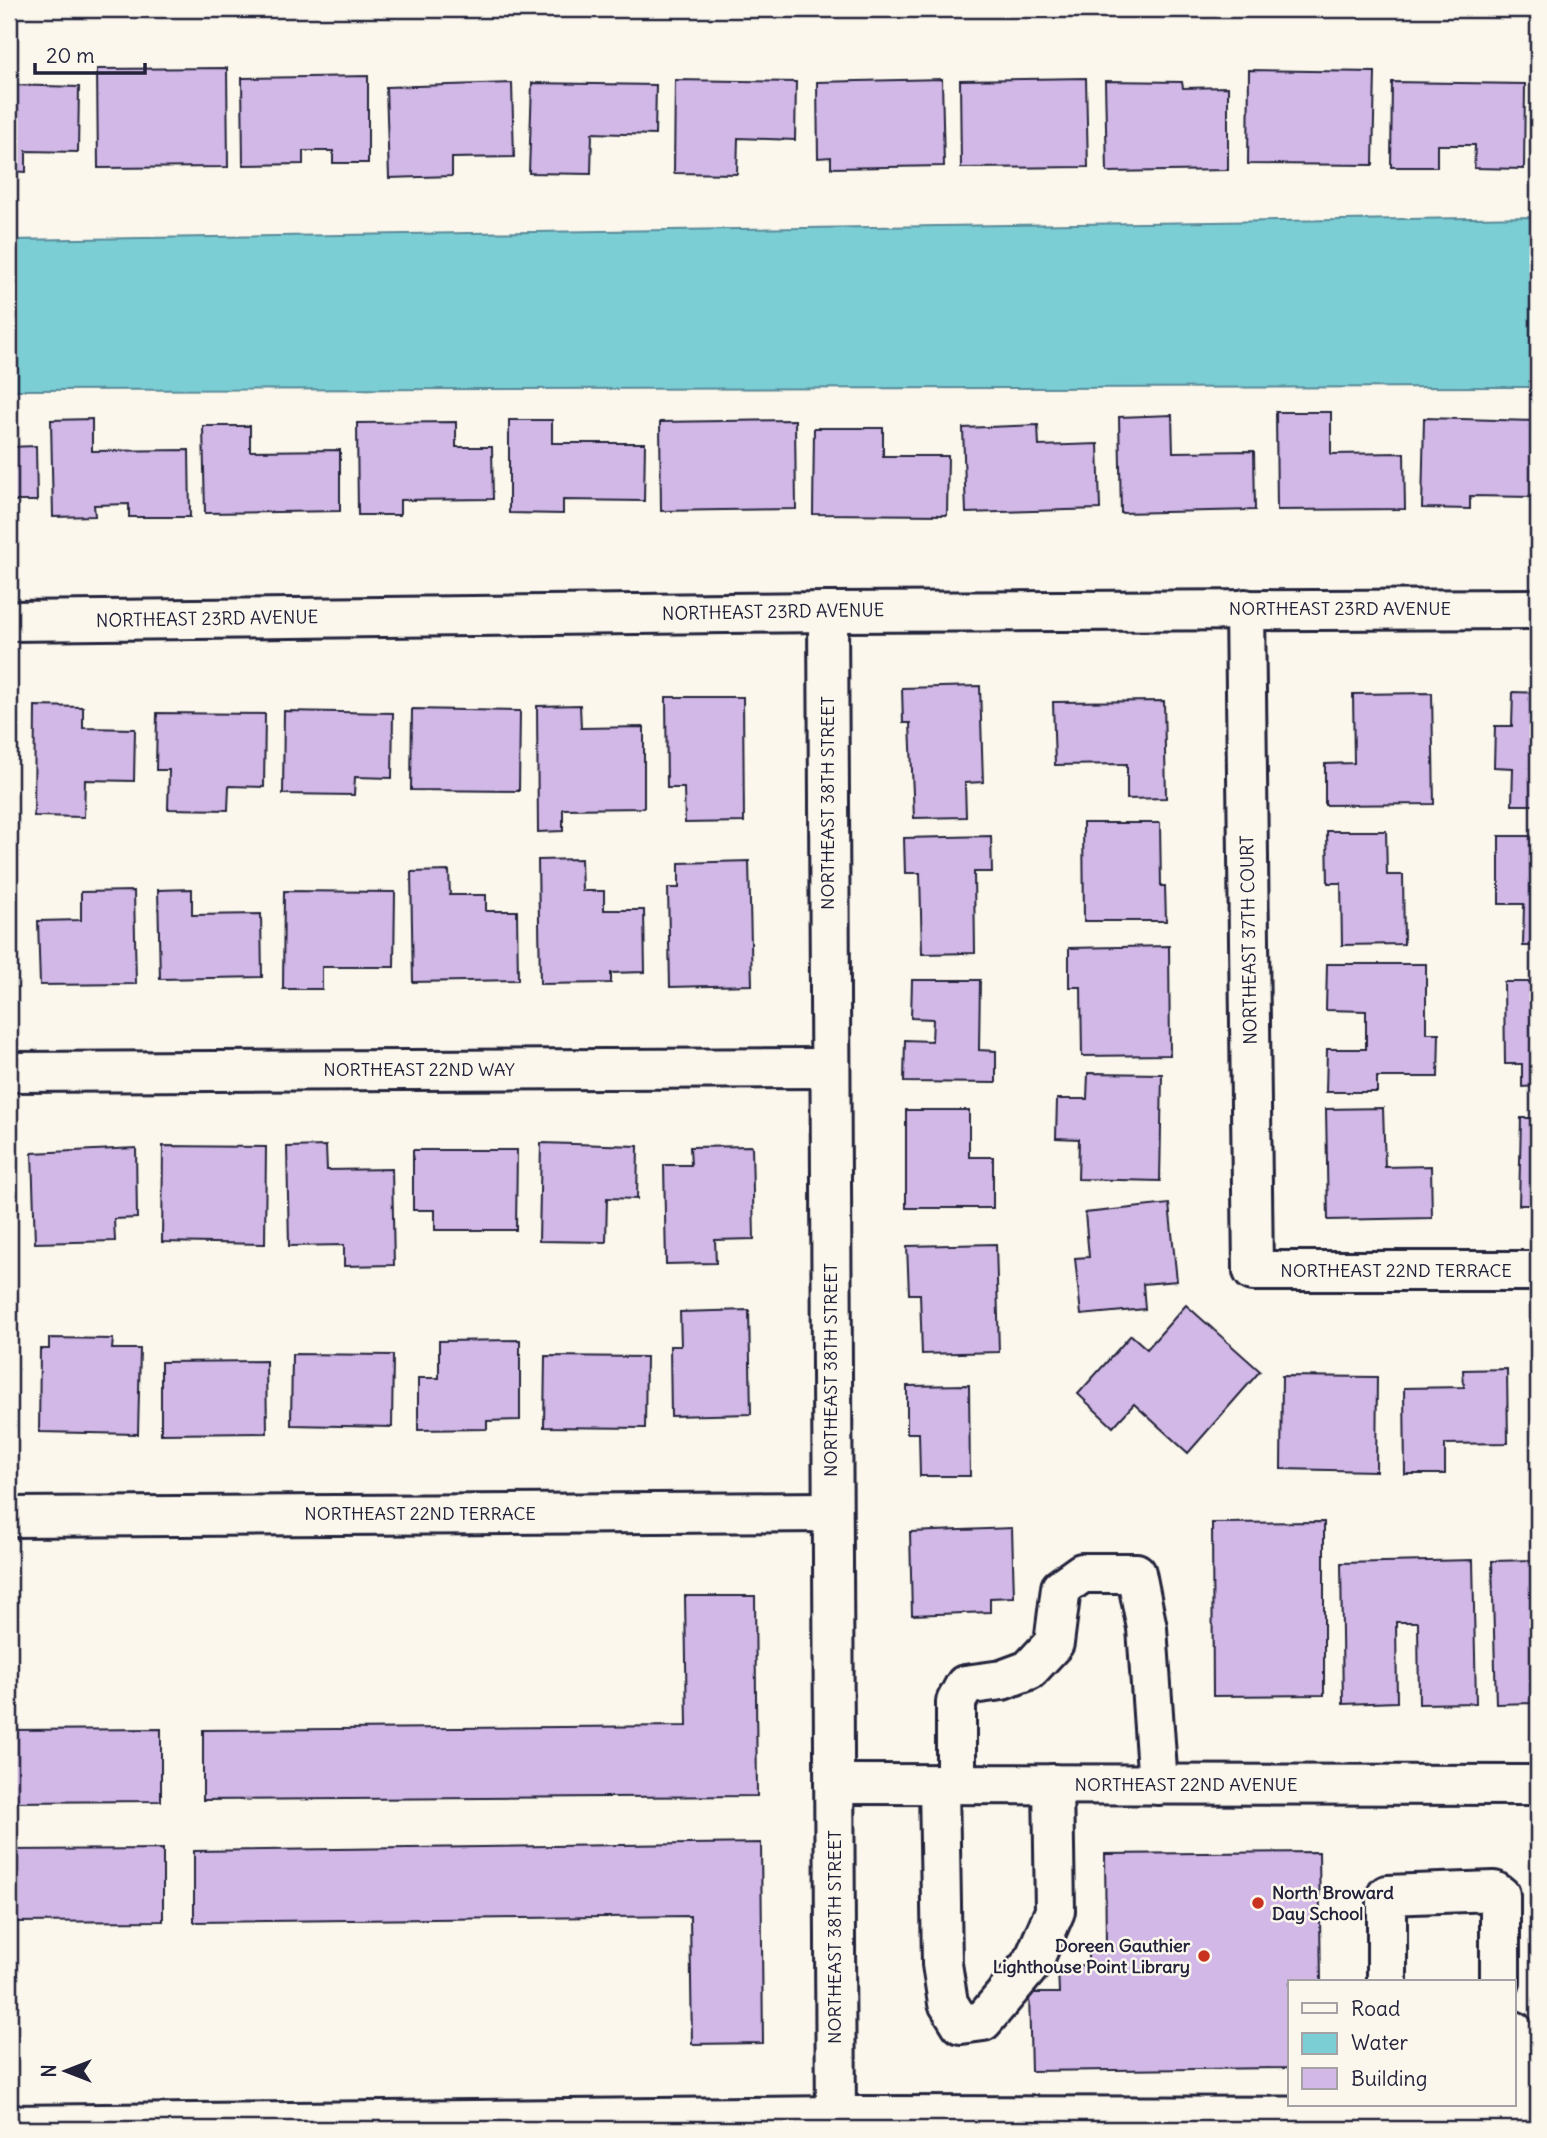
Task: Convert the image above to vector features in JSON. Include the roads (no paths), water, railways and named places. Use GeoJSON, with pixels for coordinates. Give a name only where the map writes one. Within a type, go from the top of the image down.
{"type":"FeatureCollection","features":[{"type":"Feature","properties":{"kind":"street","name":"NORTHEAST 23RD AVENUE"},"geometry":{"type":"LineString","coordinates":[[9,621],[1538,608]]}},
{"type":"Feature","properties":{"kind":"street","name":"NORTHEAST 37TH COURT"},"geometry":{"type":"LineString","coordinates":[[1245,609],[1253,1271]]}},
{"type":"Feature","properties":{"kind":"street","name":"NORTHEAST 38TH STREET"},"geometry":{"type":"LineString","coordinates":[[828,612],[836,2123]]}},
{"type":"Feature","properties":{"kind":"street","name":"NORTHEAST 22ND WAY"},"geometry":{"type":"LineString","coordinates":[[9,1072],[829,1068]]}},
{"type":"Feature","properties":{"kind":"street","name":"NORTHEAST 22ND TERRACE"},"geometry":{"type":"LineString","coordinates":[[1253,1271],[1538,1271]]}},
{"type":"Feature","properties":{"kind":"street","name":"NORTHEAST 22ND TERRACE"},"geometry":{"type":"LineString","coordinates":[[9,1517],[832,1512]]}},
{"type":"Feature","properties":{"kind":"street"},"geometry":{"type":"LineString","coordinates":[[1053,1784],[1055,1911],[1032,1962],[984,2021],[961,2024],[948,2003],[942,1964],[948,1784],[957,1702],[965,1685],[1002,1680],[1030,1670],[1054,1643],[1061,1588],[1082,1573],[1136,1573],[1147,1628],[1158,1785]]}},
{"type":"Feature","properties":{"kind":"street","name":"NORTHEAST 22ND AVENUE"},"geometry":{"type":"LineString","coordinates":[[834,1784],[1538,1785]]}},
{"type":"Feature","properties":{"kind":"street"},"geometry":{"type":"LineString","coordinates":[[1387,1980],[1387,1895],[1494,1891],[1500,1895],[1500,1980]]}},
{"type":"Feature","properties":{"kind":"street"},"geometry":{"type":"LineString","coordinates":[[9,2125],[836,2123],[1506,2114]]}},
{"type":"Feature","properties":{"kind":"water"},"geometry":{"type":"Polygon","coordinates":[[[1538,217],[1538,387],[9,390],[9,240],[1538,217]]]}},
{"type":"Feature","properties":{"kind":"place","name":"North Broward Day School"},"geometry":{"type":"Point","coordinates":[1258,1903]}},
{"type":"Feature","properties":{"kind":"place","name":"Doreen Gauthier Lighthouse Point Library"},"geometry":{"type":"Point","coordinates":[1204,1956]}}]}
